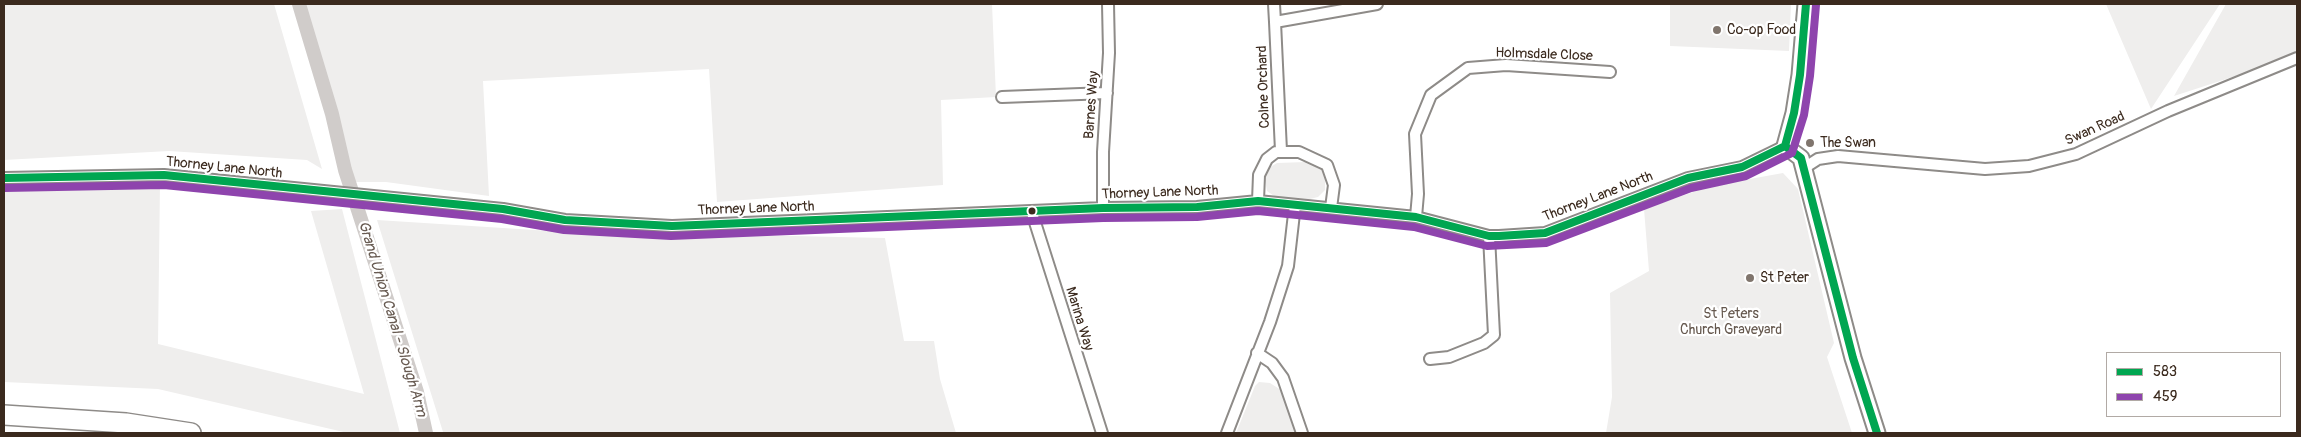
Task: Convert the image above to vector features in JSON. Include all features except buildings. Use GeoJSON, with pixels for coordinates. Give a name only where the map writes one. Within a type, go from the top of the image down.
{"type":"FeatureCollection","features":[{"type":"Feature","properties":{"kind":"highway"},"geometry":{"type":"LineString","coordinates":[[4,414],[126,423],[192,433]]}},
{"type":"Feature","properties":{"kind":"main road"},"geometry":{"type":"LineString","coordinates":[[1806,4],[1800,75],[1794,113],[1785,146],[1801,158],[1853,358],[1877,433]]}},
{"type":"Feature","properties":{"kind":"street","name":"Barnes Way"},"geometry":{"type":"LineString","coordinates":[[1103,208],[1108,4]]}},
{"type":"Feature","properties":{"kind":"street","name":"Colne Orchard"},"geometry":{"type":"LineString","coordinates":[[1274,4],[1281,151]]}},
{"type":"Feature","properties":{"kind":"street"},"geometry":{"type":"LineString","coordinates":[[1275,22],[1377,4]]}},
{"type":"Feature","properties":{"kind":"street","name":"Swan Road"},"geometry":{"type":"LineString","coordinates":[[1804,168],[1818,159],[1838,156],[1985,169],[2029,166],[2076,154],[2176,107],[2297,58]]}},
{"type":"Feature","properties":{"kind":"street","name":"Holmsdale Close"},"geometry":{"type":"LineString","coordinates":[[1416,217],[1418,194],[1415,134],[1431,96],[1468,68],[1506,65],[1610,72]]}},
{"type":"Feature","properties":{"kind":"street"},"geometry":{"type":"LineString","coordinates":[[1002,97],[1107,93]]}},
{"type":"Feature","properties":{"kind":"street","name":"Thorney Lane North"},"geometry":{"type":"LineString","coordinates":[[4,178],[164,174],[321,192],[503,209],[565,220],[672,226],[1032,213],[1103,208],[1197,207],[1258,201],[1416,217],[1489,236],[1545,233],[1688,178],[1742,167],[1785,146]]}},
{"type":"Feature","properties":{"kind":"street"},"geometry":{"type":"LineString","coordinates":[[1258,201],[1259,175],[1267,160],[1281,151],[1300,152],[1327,165],[1334,185],[1331,208]]}},
{"type":"Feature","properties":{"kind":"street"},"geometry":{"type":"LineString","coordinates":[[1227,433],[1288,266],[1295,205]]}},
{"type":"Feature","properties":{"kind":"street","name":"Marina Way"},"geometry":{"type":"LineString","coordinates":[[1032,213],[1102,433]]}},
{"type":"Feature","properties":{"kind":"street"},"geometry":{"type":"LineString","coordinates":[[1430,360],[1458,353],[1484,343],[1494,335],[1489,236]]}},
{"type":"Feature","properties":{"kind":"street"},"geometry":{"type":"LineString","coordinates":[[1257,353],[1272,363],[1283,378],[1302,433]]}},
{"type":"Feature","properties":{"kind":"shaded area"},"geometry":{"type":"Polygon","coordinates":[[[4,4],[274,4],[322,169],[307,160],[169,151],[4,160],[4,4]]]}},
{"type":"Feature","properties":{"kind":"shaded area"},"geometry":{"type":"Polygon","coordinates":[[[304,4],[992,4],[996,97],[941,100],[943,185],[717,202],[709,69],[483,81],[489,196],[386,182],[354,182],[304,4]]]}},
{"type":"Feature","properties":{"kind":"shaded area"},"geometry":{"type":"Polygon","coordinates":[[[1670,4],[1791,4],[1789,51],[1670,46],[1670,4]]]}},
{"type":"Feature","properties":{"kind":"shaded area"},"geometry":{"type":"Polygon","coordinates":[[[2106,4],[2220,4],[2151,109],[2106,4]]]}},
{"type":"Feature","properties":{"kind":"shaded area"},"geometry":{"type":"Polygon","coordinates":[[[2226,4],[2297,4],[2297,56],[2174,96],[2226,4]]]}},
{"type":"Feature","properties":{"kind":"shaded area"},"geometry":{"type":"Polygon","coordinates":[[[1306,162],[1321,169],[1325,175],[1325,190],[1318,197],[1310,199],[1277,198],[1267,191],[1264,174],[1269,168],[1277,163],[1306,162]]]}},
{"type":"Feature","properties":{"kind":"shaded area","name":"St Peters Church Graveyard"},"geometry":{"type":"Polygon","coordinates":[[[1783,173],[1798,189],[1834,343],[1827,357],[1852,433],[1606,433],[1612,397],[1610,293],[1649,271],[1644,209],[1711,186],[1783,173]]]}},
{"type":"Feature","properties":{"kind":"shaded area"},"geometry":{"type":"Polygon","coordinates":[[[160,182],[158,344],[364,394],[311,211],[342,209],[400,433],[348,433],[158,389],[4,382],[4,187],[160,182]]]}},
{"type":"Feature","properties":{"kind":"shaded area"},"geometry":{"type":"Polygon","coordinates":[[[377,220],[629,236],[885,238],[904,341],[934,341],[940,379],[956,433],[443,432],[377,220]]]}},
{"type":"Feature","properties":{"kind":"shaded area"},"geometry":{"type":"Polygon","coordinates":[[[1259,382],[1270,383],[1284,392],[1298,433],[1236,433],[1255,386],[1259,382]]]}},
{"type":"Feature","properties":{"kind":"waterway","name":"Grand Union Canal - Slough Arm"},"geometry":{"type":"LineString","coordinates":[[299,4],[332,114],[345,170],[417,392],[426,433]]}},
{"type":"Feature","properties":{"kind":"transit line","name":"583"},"geometry":{"type":"LineString","coordinates":[[1785,146],[1794,113],[1800,75],[1806,4]]}},
{"type":"Feature","properties":{"kind":"transit line","name":"459"},"geometry":{"type":"LineString","coordinates":[[4,188],[164,185],[502,219],[564,230],[671,236],[1103,218],[1197,217],[1258,211],[1414,227],[1487,246],[1546,243],[1691,188],[1746,176],[1792,153],[1804,115],[1810,76],[1816,5]]}},
{"type":"Feature","properties":{"kind":"transit line","name":"583"},"geometry":{"type":"LineString","coordinates":[[1785,146],[1801,158],[1853,358],[1877,433]]}},
{"type":"Feature","properties":{"kind":"transit line","name":"583"},"geometry":{"type":"LineString","coordinates":[[4,178],[164,175],[503,209],[565,220],[672,226],[1103,208],[1197,207],[1258,201],[1416,217],[1489,236],[1499,236],[1545,233],[1688,178],[1742,167],[1785,146]]}},
{"type":"Feature","properties":{"kind":"place","name":"Co-op Food"},"geometry":{"type":"Point","coordinates":[1717,30]}},
{"type":"Feature","properties":{"kind":"place","name":"The Swan"},"geometry":{"type":"Point","coordinates":[1810,143]}},
{"type":"Feature","properties":{"kind":"place","name":"St Peter"},"geometry":{"type":"Point","coordinates":[1750,278]}}]}
